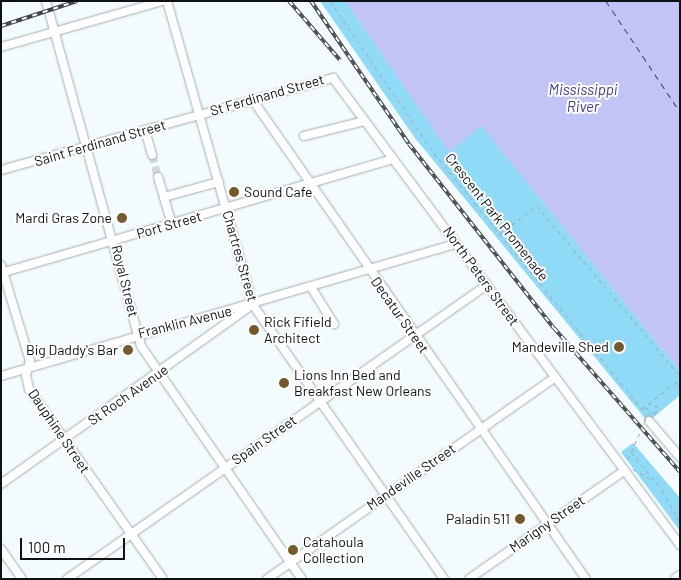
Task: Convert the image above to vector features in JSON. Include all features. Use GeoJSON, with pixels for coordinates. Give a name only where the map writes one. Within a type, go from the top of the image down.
{"type":"FeatureCollection","features":[{"type":"Feature","properties":{"kind":"main road"},"geometry":{"type":"LineString","coordinates":[[676,579],[680,576]]}},
{"type":"Feature","properties":{"kind":"street","name":"Royal Street"},"geometry":{"type":"LineString","coordinates":[[46,1],[116,240],[141,346],[302,579]]}},
{"type":"Feature","properties":{"kind":"street"},"geometry":{"type":"LineString","coordinates":[[1,47],[165,1]]}},
{"type":"Feature","properties":{"kind":"street","name":"Chartres Street"},"geometry":{"type":"LineString","coordinates":[[165,1],[227,208],[253,305],[444,579]]}},
{"type":"Feature","properties":{"kind":"street","name":"St Ferdinand Street"},"geometry":{"type":"LineString","coordinates":[[199,114],[320,78],[335,80]]}},
{"type":"Feature","properties":{"kind":"street","name":"North Peters Street"},"geometry":{"type":"LineString","coordinates":[[335,80],[555,377],[629,470],[680,545]]}},
{"type":"Feature","properties":{"kind":"street","name":"Decatur Street"},"geometry":{"type":"LineString","coordinates":[[252,99],[414,336],[586,579]]}},
{"type":"Feature","properties":{"kind":"street","name":"Saint Ferdinand Street"},"geometry":{"type":"LineString","coordinates":[[1,170],[199,114]]}},
{"type":"Feature","properties":{"kind":"street"},"geometry":{"type":"LineString","coordinates":[[304,136],[365,121]]}},
{"type":"Feature","properties":{"kind":"street"},"geometry":{"type":"LineString","coordinates":[[145,130],[152,155]]}},
{"type":"Feature","properties":{"kind":"street","name":"Port Street"},"geometry":{"type":"LineString","coordinates":[[2,270],[116,240],[393,159]]}},
{"type":"Feature","properties":{"kind":"street"},"geometry":{"type":"LineString","coordinates":[[158,177],[172,224]]}},
{"type":"Feature","properties":{"kind":"street"},"geometry":{"type":"LineString","coordinates":[[164,197],[219,182]]}},
{"type":"Feature","properties":{"kind":"street","name":"Franklin Avenue"},"geometry":{"type":"LineString","coordinates":[[1,376],[138,333],[253,305],[367,268],[456,244]]}},
{"type":"Feature","properties":{"kind":"street","name":"Dauphine Street"},"geometry":{"type":"LineString","coordinates":[[2,270],[30,361],[26,368],[29,389],[163,579]]}},
{"type":"Feature","properties":{"kind":"street","name":"Spain Street"},"geometry":{"type":"LineString","coordinates":[[67,579],[487,285]]}},
{"type":"Feature","properties":{"kind":"street"},"geometry":{"type":"LineString","coordinates":[[311,286],[334,324]]}},
{"type":"Feature","properties":{"kind":"street","name":"St Roch Avenue"},"geometry":{"type":"LineString","coordinates":[[1,484],[160,373],[253,305]]}},
{"type":"Feature","properties":{"kind":"street","name":"Mandeville Street"},"geometry":{"type":"LineString","coordinates":[[267,579],[555,377]]}},
{"type":"Feature","properties":{"kind":"street"},"geometry":{"type":"LineString","coordinates":[[649,420],[680,457]]}},
{"type":"Feature","properties":{"kind":"street","name":"Marigny Street"},"geometry":{"type":"LineString","coordinates":[[469,579],[547,523],[629,470]]}},
{"type":"Feature","properties":{"kind":"street"},"geometry":{"type":"LineString","coordinates":[[1,549],[22,579]]}},
{"type":"Feature","properties":{"kind":"path","name":"Crescent Park Promenade"},"geometry":{"type":"LineString","coordinates":[[330,1],[400,108],[573,327],[649,412]]}},
{"type":"Feature","properties":{"kind":"path"},"geometry":{"type":"LineString","coordinates":[[498,234],[537,206],[680,378],[645,406]]}},
{"type":"Feature","properties":{"kind":"path"},"geometry":{"type":"LineString","coordinates":[[628,459],[649,412],[655,414],[658,407],[650,403]]}},
{"type":"Feature","properties":{"kind":"path"},"geometry":{"type":"LineString","coordinates":[[631,452],[655,481],[680,522]]}},
{"type":"Feature","properties":{"kind":"path"},"geometry":{"type":"LineString","coordinates":[[629,470],[655,481]]}},
{"type":"Feature","properties":{"kind":"shaded area"},"geometry":{"type":"Polygon","coordinates":[[[320,1],[345,1],[449,151],[481,125],[680,371],[680,395],[648,422],[415,138],[320,1]]]}},
{"type":"Feature","properties":{"kind":"shaded area"},"geometry":{"type":"Polygon","coordinates":[[[633,443],[680,498],[680,531],[621,452],[633,443]]]}},
{"type":"Feature","properties":{"kind":"water","name":"Mississippi River"},"geometry":{"type":"Polygon","coordinates":[[[345,1],[680,1],[680,371],[481,126],[449,152],[345,1]]]}},
{"type":"Feature","properties":{"kind":"ferry route"},"geometry":{"type":"LineString","coordinates":[[606,1],[680,112]]}},
{"type":"Feature","properties":{"kind":"tunnel"},"geometry":{"type":"LineString","coordinates":[[152,155],[158,177]]}},
{"type":"Feature","properties":{"kind":"railway"},"geometry":{"type":"LineString","coordinates":[[1,26],[77,1]]}},
{"type":"Feature","properties":{"kind":"railway"},"geometry":{"type":"LineString","coordinates":[[289,1],[340,60]]}},
{"type":"Feature","properties":{"kind":"railway"},"geometry":{"type":"LineString","coordinates":[[311,1],[409,144],[554,328],[680,472]]}},
{"type":"Feature","properties":{"kind":"place","name":"Sound Cafe"},"geometry":{"type":"Point","coordinates":[234,192]}},
{"type":"Feature","properties":{"kind":"place","name":"Mardi Gras Zone"},"geometry":{"type":"Point","coordinates":[122,218]}},
{"type":"Feature","properties":{"kind":"place","name":"Rick Fifield Architect"},"geometry":{"type":"Point","coordinates":[254,330]}},
{"type":"Feature","properties":{"kind":"place","name":"Mandeville Shed"},"geometry":{"type":"Point","coordinates":[619,347]}},
{"type":"Feature","properties":{"kind":"place","name":"Big Daddy's Bar"},"geometry":{"type":"Point","coordinates":[128,350]}},
{"type":"Feature","properties":{"kind":"place","name":"Lions Inn Bed and Breakfast New Orleans"},"geometry":{"type":"Point","coordinates":[284,383]}},
{"type":"Feature","properties":{"kind":"place","name":"Paladin 511"},"geometry":{"type":"Point","coordinates":[520,519]}},
{"type":"Feature","properties":{"kind":"place","name":"Catahoula Collection"},"geometry":{"type":"Point","coordinates":[293,550]}}]}
